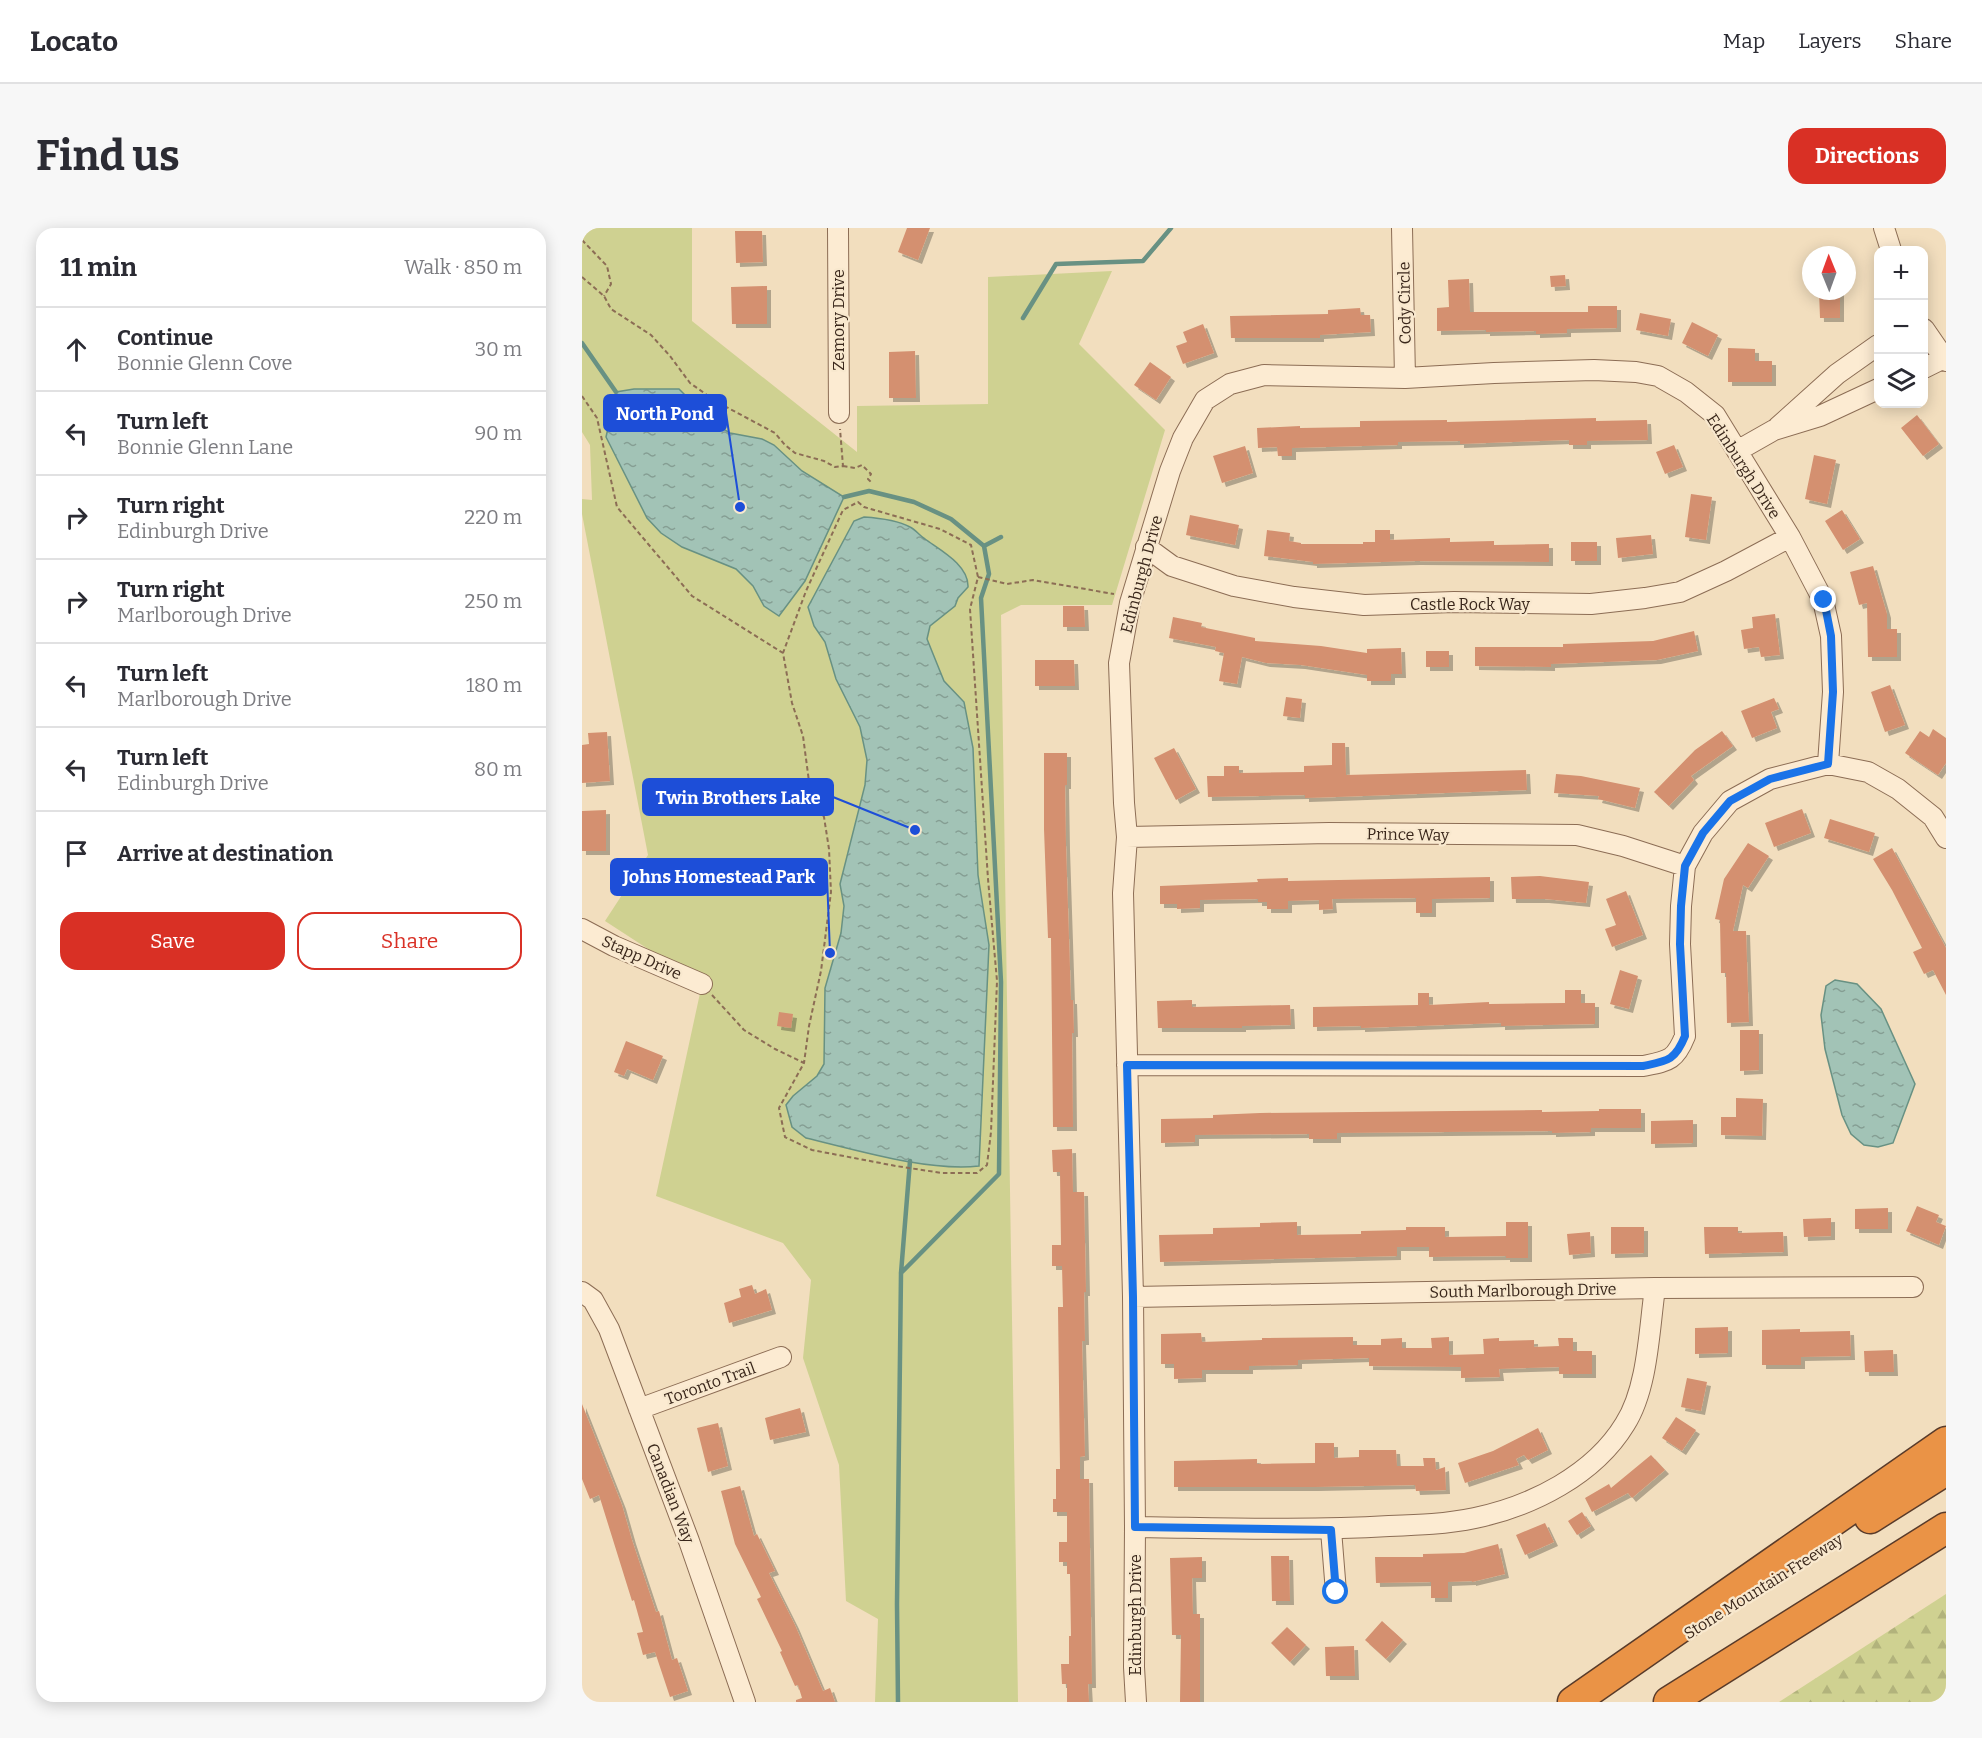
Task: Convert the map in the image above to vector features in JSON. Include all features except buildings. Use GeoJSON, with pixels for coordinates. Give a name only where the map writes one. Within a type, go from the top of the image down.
{"type":"FeatureCollection","features":[{"type":"Feature","properties":{"kind":"highway"},"geometry":{"type":"LineString","coordinates":[[1572,1702],[1946,1442]]}},
{"type":"Feature","properties":{"kind":"highway","name":"Stone Mountain Freeway"},"geometry":{"type":"LineString","coordinates":[[1581,1702],[1946,1470]]}},
{"type":"Feature","properties":{"kind":"highway"},"geometry":{"type":"LineString","coordinates":[[1669,1702],[1946,1528]]}},
{"type":"Feature","properties":{"kind":"street","name":"Zemory Drive"},"geometry":{"type":"LineString","coordinates":[[838,228],[839,413]]}},
{"type":"Feature","properties":{"kind":"street","name":"Cody Circle"},"geometry":{"type":"LineString","coordinates":[[1402,228],[1405,378]]}},
{"type":"Feature","properties":{"kind":"street"},"geometry":{"type":"LineString","coordinates":[[1884,228],[1890,246]]}},
{"type":"Feature","properties":{"kind":"street"},"geometry":{"type":"LineString","coordinates":[[1928,361],[1939,346]]}},
{"type":"Feature","properties":{"kind":"street"},"geometry":{"type":"LineString","coordinates":[[1737,451],[1774,430],[1836,374],[1874,348]]}},
{"type":"Feature","properties":{"kind":"street","name":"Edinburgh Drive"},"geometry":{"type":"LineString","coordinates":[[1136,1702],[1133,1297],[1123,893],[1127,837],[1119,663],[1131,597],[1170,471],[1183,438],[1205,400],[1230,384],[1264,375],[1405,378],[1594,370],[1636,372],[1658,376],[1715,415],[1790,537],[1824,600],[1831,636],[1833,692],[1828,764]]}},
{"type":"Feature","properties":{"kind":"street"},"geometry":{"type":"LineString","coordinates":[[1774,430],[1820,416],[1874,391]]}},
{"type":"Feature","properties":{"kind":"street","name":"Castle Rock Way"},"geometry":{"type":"LineString","coordinates":[[1146,548],[1172,566],[1234,586],[1317,600],[1364,605],[1454,602],[1592,604],[1680,592],[1790,537]]}},
{"type":"Feature","properties":{"kind":"street"},"geometry":{"type":"LineString","coordinates":[[1127,1065],[1643,1066],[1669,1060],[1679,1050],[1685,1036],[1680,944],[1685,866],[1703,833],[1730,801],[1770,779],[1828,764],[1868,772],[1898,789],[1933,817],[1946,838]]}},
{"type":"Feature","properties":{"kind":"street","name":"Prince Way"},"geometry":{"type":"LineString","coordinates":[[1127,837],[1329,833],[1577,835],[1623,846],[1685,866]]}},
{"type":"Feature","properties":{"kind":"street","name":"Stapp Drive"},"geometry":{"type":"LineString","coordinates":[[582,929],[614,946],[702,984]]}},
{"type":"Feature","properties":{"kind":"street","name":"South Marlborough Drive"},"geometry":{"type":"LineString","coordinates":[[1133,1297],[1655,1288],[1913,1287]]}},
{"type":"Feature","properties":{"kind":"street"},"geometry":{"type":"LineString","coordinates":[[1135,1527],[1331,1530],[1431,1524],[1475,1518],[1525,1503],[1567,1481],[1604,1454],[1626,1424],[1640,1394],[1655,1288]]}},
{"type":"Feature","properties":{"kind":"street","name":"Canadian Way"},"geometry":{"type":"LineString","coordinates":[[582,1292],[593,1300],[609,1329],[689,1541],[745,1702]]}},
{"type":"Feature","properties":{"kind":"street","name":"Toronto Trail"},"geometry":{"type":"LineString","coordinates":[[639,1409],[781,1357]]}},
{"type":"Feature","properties":{"kind":"street"},"geometry":{"type":"LineString","coordinates":[[1331,1530],[1336,1592]]}},
{"type":"Feature","properties":{"kind":"path"},"geometry":{"type":"LineString","coordinates":[[582,240],[607,266],[611,284],[604,296]]}},
{"type":"Feature","properties":{"kind":"path"},"geometry":{"type":"LineString","coordinates":[[582,277],[604,296],[611,309],[651,335],[690,383],[717,402],[775,433],[784,445],[795,453],[824,461],[835,467],[855,468],[862,465],[871,474],[868,479],[872,483]]}},
{"type":"Feature","properties":{"kind":"path"},"geometry":{"type":"LineString","coordinates":[[582,396],[597,418],[617,507],[692,596],[783,653]]}},
{"type":"Feature","properties":{"kind":"path"},"geometry":{"type":"LineString","coordinates":[[839,413],[843,466]]}},
{"type":"Feature","properties":{"kind":"path"},"geometry":{"type":"LineString","coordinates":[[858,502],[864,507],[940,529],[971,545],[978,577],[970,609],[997,981],[991,1132],[987,1165],[977,1173],[942,1173],[812,1149],[785,1137],[779,1108],[804,1063],[821,971],[829,903],[829,849],[824,818],[810,789],[803,736],[792,703],[783,653],[806,591],[843,510],[858,502]]}},
{"type":"Feature","properties":{"kind":"path"},"geometry":{"type":"LineString","coordinates":[[978,577],[1007,584],[1033,580],[1131,597]]}},
{"type":"Feature","properties":{"kind":"path"},"geometry":{"type":"LineString","coordinates":[[702,984],[744,1030],[804,1063]]}},
{"type":"Feature","properties":{"kind":"green space"},"geometry":{"type":"Polygon","coordinates":[[[582,228],[692,228],[692,321],[857,452],[857,406],[988,404],[988,277],[1112,271],[1079,344],[1165,430],[1112,605],[1021,605],[1001,615],[1018,1702],[875,1702],[878,1619],[846,1601],[839,1465],[803,1358],[811,1280],[783,1243],[656,1196],[702,984],[605,921],[648,855],[582,514],[582,499],[592,500],[590,445],[582,432],[582,228]]]}},
{"type":"Feature","properties":{"kind":"green space"},"geometry":{"type":"Polygon","coordinates":[[[1946,1594],[1946,1702],[1779,1702],[1946,1594]]]}},
{"type":"Feature","properties":{"kind":"water"},"geometry":{"type":"Polygon","coordinates":[[[634,389],[679,389],[713,423],[730,433],[762,439],[774,445],[802,471],[844,497],[805,581],[779,616],[764,606],[753,586],[736,569],[682,547],[661,533],[647,518],[606,437],[616,392],[634,389]]]}},
{"type":"Feature","properties":{"kind":"water"},"geometry":{"type":"Polygon","coordinates":[[[864,517],[894,521],[912,528],[959,565],[967,579],[968,587],[958,598],[955,606],[930,626],[927,639],[944,681],[964,702],[973,748],[978,875],[989,945],[979,1166],[959,1167],[915,1163],[806,1138],[792,1127],[786,1105],[817,1076],[824,1064],[825,988],[841,933],[844,906],[840,884],[865,785],[867,760],[860,727],[836,679],[825,642],[814,626],[808,607],[854,521],[864,517]]]}},
{"type":"Feature","properties":{"kind":"water"},"geometry":{"type":"Polygon","coordinates":[[[1835,980],[1857,984],[1881,1009],[1915,1084],[1893,1143],[1878,1147],[1864,1145],[1851,1134],[1842,1115],[1825,1049],[1821,1015],[1826,986],[1835,980]]]}},
{"type":"Feature","properties":{"kind":"waterway"},"geometry":{"type":"LineString","coordinates":[[1023,318],[1056,264],[1143,261],[1171,228]]}},
{"type":"Feature","properties":{"kind":"waterway"},"geometry":{"type":"LineString","coordinates":[[582,343],[616,392]]}},
{"type":"Feature","properties":{"kind":"waterway"},"geometry":{"type":"LineString","coordinates":[[844,497],[869,491],[914,502],[951,519],[984,546],[989,574],[981,598],[1001,982],[999,1174],[901,1273]]}},
{"type":"Feature","properties":{"kind":"waterway"},"geometry":{"type":"LineString","coordinates":[[984,546],[1001,537]]}},
{"type":"Feature","properties":{"kind":"waterway"},"geometry":{"type":"LineString","coordinates":[[898,1702],[901,1273],[910,1161]]}},
{"type":"Feature","properties":{"kind":"place","name":"North Pond"},"geometry":{"type":"Point","coordinates":[740,507]}},
{"type":"Feature","properties":{"kind":"place","name":"Twin Brothers Lake"},"geometry":{"type":"Point","coordinates":[915,830]}},
{"type":"Feature","properties":{"kind":"place","name":"Johns Homestead Park"},"geometry":{"type":"Point","coordinates":[830,953]}},
{"type":"Feature","properties":{"kind":"route"},"geometry":{"type":"LineString","coordinates":[[1336,1592],[1331,1530],[1135,1527],[1133,1297],[1127,1065],[1643,1066],[1669,1060],[1679,1050],[1685,1036],[1680,944],[1685,866],[1703,833],[1730,801],[1770,779],[1828,764],[1833,692],[1831,636],[1824,600]]}}]}
